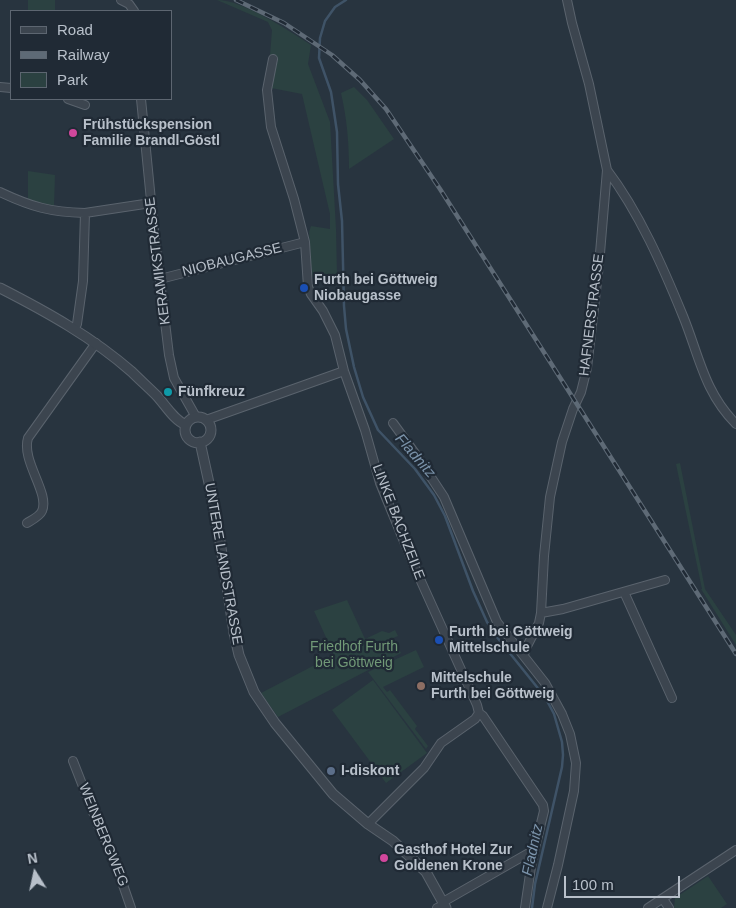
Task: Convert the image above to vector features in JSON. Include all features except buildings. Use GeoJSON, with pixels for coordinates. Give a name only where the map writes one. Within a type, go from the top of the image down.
{"type":"FeatureCollection","features":[{"type":"Feature","properties":{"kind":"street"},"geometry":{"type":"LineString","coordinates":[[121,0],[129,4],[134,10]]}},
{"type":"Feature","properties":{"kind":"street","name":"HAFNERSTRASSE"},"geometry":{"type":"LineString","coordinates":[[524,656],[541,613],[550,496],[562,442],[581,392],[587,368],[600,265],[607,170],[589,84],[567,0]]}},
{"type":"Feature","properties":{"kind":"street","name":"LINKE BACHZEILE"},"geometry":{"type":"LineString","coordinates":[[273,60],[267,90],[271,128],[294,199],[304,242],[308,287],[335,335],[344,371],[365,430],[380,483],[479,713],[483,716],[543,805],[544,811],[534,850],[525,908]]}},
{"type":"Feature","properties":{"kind":"street"},"geometry":{"type":"LineString","coordinates":[[71,100],[84,105]]}},
{"type":"Feature","properties":{"kind":"street","name":"KERAMIKSTRASSE"},"geometry":{"type":"LineString","coordinates":[[141,100],[169,355],[174,378],[201,418]]}},
{"type":"Feature","properties":{"kind":"street"},"geometry":{"type":"LineString","coordinates":[[607,170],[621,188],[657,259],[683,316],[702,372],[711,391],[720,407],[736,424]]}},
{"type":"Feature","properties":{"kind":"street"},"geometry":{"type":"LineString","coordinates":[[0,192],[39,208],[85,212],[151,203]]}},
{"type":"Feature","properties":{"kind":"street"},"geometry":{"type":"LineString","coordinates":[[75,328],[78,324],[82,289],[85,212]]}},
{"type":"Feature","properties":{"kind":"street","name":"NIOBAUGASSE"},"geometry":{"type":"LineString","coordinates":[[160,279],[304,242]]}},
{"type":"Feature","properties":{"kind":"street"},"geometry":{"type":"LineString","coordinates":[[0,288],[75,328],[96,343],[131,372],[156,395],[180,422],[186,425]]}},
{"type":"Feature","properties":{"kind":"street"},"geometry":{"type":"LineString","coordinates":[[27,523],[42,512],[43,507],[41,493],[27,452],[28,438],[96,343]]}},
{"type":"Feature","properties":{"kind":"street"},"geometry":{"type":"LineString","coordinates":[[201,418],[210,427],[210,433],[208,438],[200,442],[193,442],[185,432],[188,421],[344,371]]}},
{"type":"Feature","properties":{"kind":"street"},"geometry":{"type":"LineString","coordinates":[[392,423],[418,456],[438,487],[449,508],[473,569],[497,622],[544,683],[562,714],[570,734],[576,763],[574,791],[547,908]]}},
{"type":"Feature","properties":{"kind":"street","name":"UNTERE LANDSTRASSE"},"geometry":{"type":"LineString","coordinates":[[200,442],[216,514],[234,633],[246,675],[264,708],[312,770],[340,800],[419,864],[434,884],[443,906]]}},
{"type":"Feature","properties":{"kind":"street"},"geometry":{"type":"LineString","coordinates":[[541,613],[563,609],[666,580]]}},
{"type":"Feature","properties":{"kind":"street"},"geometry":{"type":"LineString","coordinates":[[624,592],[672,698]]}},
{"type":"Feature","properties":{"kind":"street"},"geometry":{"type":"LineString","coordinates":[[368,824],[424,768],[441,743],[475,719],[479,713]]}},
{"type":"Feature","properties":{"kind":"street","name":"WEINBERGWEG"},"geometry":{"type":"LineString","coordinates":[[73,762],[98,825],[112,853],[132,908]]}},
{"type":"Feature","properties":{"kind":"street"},"geometry":{"type":"LineString","coordinates":[[443,906],[534,850]]}},
{"type":"Feature","properties":{"kind":"street"},"geometry":{"type":"LineString","coordinates":[[648,908],[736,850]]}},
{"type":"Feature","properties":{"kind":"street"},"geometry":{"type":"LineString","coordinates":[[663,899],[669,908]]}},
{"type":"Feature","properties":{"kind":"green space"},"geometry":{"type":"Polygon","coordinates":[[[28,0],[55,0],[55,10],[28,10],[28,0]]]}},
{"type":"Feature","properties":{"kind":"green space"},"geometry":{"type":"Polygon","coordinates":[[[217,0],[228,1],[252,10],[311,45],[308,64],[330,122],[337,276],[312,277],[309,232],[311,226],[330,229],[330,214],[302,94],[271,88],[278,59],[276,56],[270,56],[272,30],[268,22],[217,0]]]}},
{"type":"Feature","properties":{"kind":"green space"},"geometry":{"type":"Polygon","coordinates":[[[354,87],[367,100],[394,139],[349,169],[345,112],[341,93],[354,87]]]}},
{"type":"Feature","properties":{"kind":"green space"},"geometry":{"type":"Polygon","coordinates":[[[28,171],[55,175],[54,206],[28,200],[28,171]]]}},
{"type":"Feature","properties":{"kind":"green space"},"geometry":{"type":"Polygon","coordinates":[[[680,463],[705,589],[736,635],[736,645],[701,589],[676,464],[680,463]]]}},
{"type":"Feature","properties":{"kind":"green space","name":"Friedhof Furth bei Göttweig"},"geometry":{"type":"Polygon","coordinates":[[[347,600],[365,639],[382,631],[389,633],[395,630],[398,636],[393,638],[401,653],[278,717],[261,693],[334,655],[314,611],[347,600]]]}},
{"type":"Feature","properties":{"kind":"green space"},"geometry":{"type":"Polygon","coordinates":[[[416,650],[424,667],[383,687],[387,692],[390,690],[417,726],[415,729],[428,746],[426,749],[368,672],[416,650]]]}},
{"type":"Feature","properties":{"kind":"green space"},"geometry":{"type":"Polygon","coordinates":[[[373,680],[427,753],[386,783],[332,710],[373,680]]]}},
{"type":"Feature","properties":{"kind":"green space"},"geometry":{"type":"Polygon","coordinates":[[[708,876],[727,904],[721,908],[674,908],[675,898],[708,876]]]}},
{"type":"Feature","properties":{"kind":"waterway","name":"Fladnitz"},"geometry":{"type":"LineString","coordinates":[[346,0],[335,7],[325,21],[320,38],[319,58],[331,92],[337,132],[346,329],[363,397],[378,430],[415,469],[434,495],[445,516],[473,591],[487,622],[545,697],[554,714],[562,742],[562,767],[535,884],[532,908]]}},
{"type":"Feature","properties":{"kind":"railway"},"geometry":{"type":"LineString","coordinates":[[236,0],[284,23],[332,55],[360,80],[386,109],[440,189],[736,654]]}},
{"type":"Feature","properties":{"kind":"place","name":"Frühstückspension Familie Brandl-Göstl"},"geometry":{"type":"Point","coordinates":[73,133]}},
{"type":"Feature","properties":{"kind":"place","name":"Furth bei Göttweig Niobaugasse"},"geometry":{"type":"Point","coordinates":[304,288]}},
{"type":"Feature","properties":{"kind":"place","name":"Fünfkreuz"},"geometry":{"type":"Point","coordinates":[168,392]}},
{"type":"Feature","properties":{"kind":"place","name":"Furth bei Göttweig Mittelschule"},"geometry":{"type":"Point","coordinates":[439,640]}},
{"type":"Feature","properties":{"kind":"place","name":"Mittelschule Furth bei Göttweig"},"geometry":{"type":"Point","coordinates":[421,686]}},
{"type":"Feature","properties":{"kind":"place","name":"I-diskont"},"geometry":{"type":"Point","coordinates":[331,771]}},
{"type":"Feature","properties":{"kind":"place","name":"Gasthof Hotel Zur Goldenen Krone"},"geometry":{"type":"Point","coordinates":[384,858]}}]}
